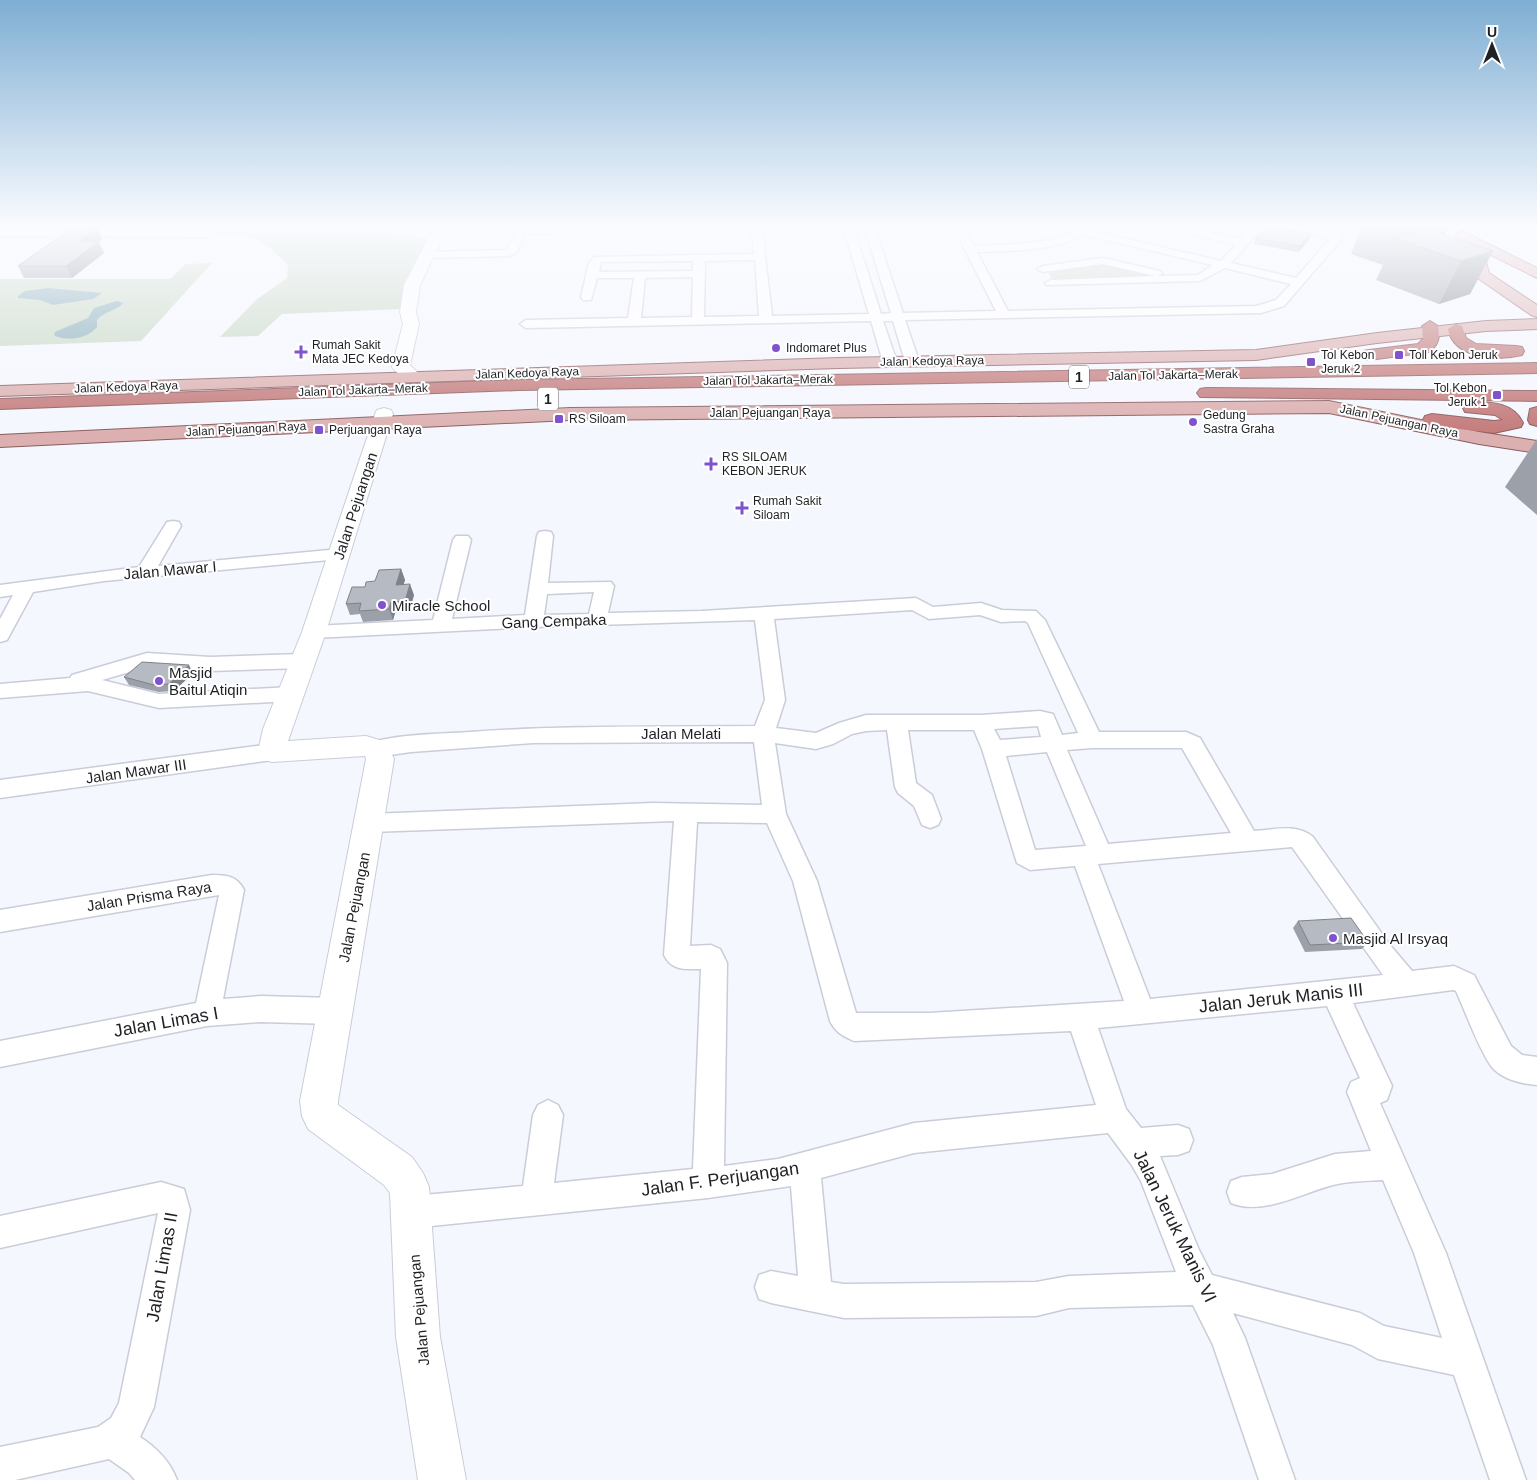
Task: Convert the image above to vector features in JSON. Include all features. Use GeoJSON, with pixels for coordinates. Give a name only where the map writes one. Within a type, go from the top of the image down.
{"type":"FeatureCollection","features":[{"type":"Feature","properties":{"kind":"highway"},"geometry":{"type":"LineString","coordinates":[[840,378],[916,372],[1240,362],[1378,354],[1422,348],[1430,344],[1430,329]]}},
{"type":"Feature","properties":{"kind":"highway"},"geometry":{"type":"LineString","coordinates":[[1457,333],[1461,342],[1479,350],[1534,355]]}},
{"type":"Feature","properties":{"kind":"highway"},"geometry":{"type":"LineString","coordinates":[[1132,376],[1534,355]]}},
{"type":"Feature","properties":{"kind":"highway","name":"Jalan Tol Jakarta–Merak"},"geometry":{"type":"LineString","coordinates":[[0,404],[519,385],[840,378],[1132,376],[1537,368]]}},
{"type":"Feature","properties":{"kind":"highway","name":"Jalan Tol Jakarta–Merak"},"geometry":{"type":"LineString","coordinates":[[0,415],[256,404],[1537,381]]}},
{"type":"Feature","properties":{"kind":"highway"},"geometry":{"type":"LineString","coordinates":[[1095,390],[1145,393],[1537,396]]}},
{"type":"Feature","properties":{"kind":"highway"},"geometry":{"type":"LineString","coordinates":[[1312,393],[1399,404],[1496,409],[1505,413],[1514,421],[1510,426],[1494,427],[1432,420]]}},
{"type":"Feature","properties":{"kind":"highway"},"geometry":{"type":"LineString","coordinates":[[1537,414],[1537,420]]}},
{"type":"Feature","properties":{"kind":"main road"},"geometry":{"type":"LineString","coordinates":[[1517,295],[1529,302]]}},
{"type":"Feature","properties":{"kind":"main road","name":"Jalan Kedoya Raya"},"geometry":{"type":"LineString","coordinates":[[0,392],[431,375],[890,362],[1256,355],[1516,318],[1528,311],[1529,302]]}},
{"type":"Feature","properties":{"kind":"main road","name":"Jalan Kedoya Raya"},"geometry":{"type":"LineString","coordinates":[[1430,329],[1457,333],[1537,324]]}},
{"type":"Feature","properties":{"kind":"main road"},"geometry":{"type":"LineString","coordinates":[[1457,333],[1537,330]]}},
{"type":"Feature","properties":{"kind":"main road","name":"Jalan Kedoya Raya"},"geometry":{"type":"LineString","coordinates":[[0,385],[386,372],[409,372],[431,375]]}},
{"type":"Feature","properties":{"kind":"main road","name":"Jalan Pejuangan Raya"},"geometry":{"type":"LineString","coordinates":[[0,441],[571,407],[1301,400],[1345,403],[1537,440]]}},
{"type":"Feature","properties":{"kind":"main road","name":"Jalan Pejuangan Raya"},"geometry":{"type":"LineString","coordinates":[[0,434],[383,418],[570,414],[849,413],[1329,407],[1356,411],[1479,438],[1537,447]]}},
{"type":"Feature","properties":{"kind":"street"},"geometry":{"type":"LineString","coordinates":[[386,372],[393,365],[401,324],[408,312],[411,295]]}},
{"type":"Feature","properties":{"kind":"street"},"geometry":{"type":"LineString","coordinates":[[634,322],[637,295]]}},
{"type":"Feature","properties":{"kind":"street"},"geometry":{"type":"LineString","coordinates":[[698,321],[699,295]]}},
{"type":"Feature","properties":{"kind":"street"},"geometry":{"type":"LineString","coordinates":[[764,295],[766,320]]}},
{"type":"Feature","properties":{"kind":"street"},"geometry":{"type":"LineString","coordinates":[[869,295],[890,362]]}},
{"type":"Feature","properties":{"kind":"street"},"geometry":{"type":"LineString","coordinates":[[891,295],[912,362]]}},
{"type":"Feature","properties":{"kind":"street"},"geometry":{"type":"LineString","coordinates":[[994,295],[1004,315]]}},
{"type":"Feature","properties":{"kind":"street"},"geometry":{"type":"LineString","coordinates":[[526,324],[1257,310],[1280,303],[1288,295]]}},
{"type":"Feature","properties":{"kind":"street"},"geometry":{"type":"LineString","coordinates":[[408,312],[411,324],[401,366],[409,372]]}},
{"type":"Feature","properties":{"kind":"street","name":"Jalan Pejuangan"},"geometry":{"type":"LineString","coordinates":[[272,752],[340,554],[383,418]]}},
{"type":"Feature","properties":{"kind":"street"},"geometry":{"type":"LineString","coordinates":[[145,572],[174,526]]}},
{"type":"Feature","properties":{"kind":"street"},"geometry":{"type":"LineString","coordinates":[[534,621],[545,536]]}},
{"type":"Feature","properties":{"kind":"street"},"geometry":{"type":"LineString","coordinates":[[441,625],[462,540]]}},
{"type":"Feature","properties":{"kind":"street","name":"Jalan Mawar I"},"geometry":{"type":"LineString","coordinates":[[0,591],[145,572],[340,554]]}},
{"type":"Feature","properties":{"kind":"street"},"geometry":{"type":"LineString","coordinates":[[538,589],[605,586],[596,619]]}},
{"type":"Feature","properties":{"kind":"street"},"geometry":{"type":"LineString","coordinates":[[0,636],[26,588]]}},
{"type":"Feature","properties":{"kind":"street","name":"Gang Cempaka"},"geometry":{"type":"LineString","coordinates":[[64,684],[147,660],[210,664],[441,625],[702,617],[916,604],[929,613],[981,609],[993,615],[1024,614],[1032,617],[1092,740]]}},
{"type":"Feature","properties":{"kind":"street"},"geometry":{"type":"LineString","coordinates":[[763,734],[775,700],[764,613]]}},
{"type":"Feature","properties":{"kind":"street"},"geometry":{"type":"LineString","coordinates":[[0,691],[64,684],[88,684],[169,702],[227,696],[291,694]]}},
{"type":"Feature","properties":{"kind":"street","name":"Jalan Melati"},"geometry":{"type":"LineString","coordinates":[[376,749],[411,744],[533,734],[763,734],[816,741],[825,739],[846,728],[866,723],[981,722],[1040,718],[1046,719],[1054,744]]}},
{"type":"Feature","properties":{"kind":"street"},"geometry":{"type":"LineString","coordinates":[[896,722],[906,786],[924,801],[930,819]]}},
{"type":"Feature","properties":{"kind":"street"},"geometry":{"type":"LineString","coordinates":[[981,722],[993,749],[1026,856],[1030,860],[1036,861],[1290,837],[1301,840],[1380,952],[1406,984]]}},
{"type":"Feature","properties":{"kind":"street","name":"Jalan Jeruk Manis III"},"geometry":{"type":"LineString","coordinates":[[763,734],[775,814],[804,881],[832,972],[844,1021],[854,1028],[1027,1022],[1335,993],[1454,978],[1461,979],[1465,983],[1500,1056],[1509,1065],[1520,1070],[1537,1071]]}},
{"type":"Feature","properties":{"kind":"street"},"geometry":{"type":"LineString","coordinates":[[993,749],[1092,740],[1186,740],[1192,744],[1247,841]]}},
{"type":"Feature","properties":{"kind":"street"},"geometry":{"type":"LineString","coordinates":[[1054,744],[1142,1012]]}},
{"type":"Feature","properties":{"kind":"street"},"geometry":{"type":"LineString","coordinates":[[272,752],[354,746],[376,749]]}},
{"type":"Feature","properties":{"kind":"street","name":"Jalan Pejuangan"},"geometry":{"type":"LineString","coordinates":[[376,749],[380,768],[319,1101],[321,1116],[398,1171],[409,1187],[418,1337],[442,1480]]}},
{"type":"Feature","properties":{"kind":"street","name":"Jalan Mawar III"},"geometry":{"type":"LineString","coordinates":[[0,789],[272,752]]}},
{"type":"Feature","properties":{"kind":"street"},"geometry":{"type":"LineString","coordinates":[[686,812],[677,955],[681,958],[711,957],[714,963],[708,1183]]}},
{"type":"Feature","properties":{"kind":"street"},"geometry":{"type":"LineString","coordinates":[[370,823],[686,812],[775,814]]}},
{"type":"Feature","properties":{"kind":"street","name":"Jalan Prisma Raya"},"geometry":{"type":"LineString","coordinates":[[0,921],[191,888],[225,885],[232,890],[207,1013]]}},
{"type":"Feature","properties":{"kind":"street"},"geometry":{"type":"LineString","coordinates":[[1335,993],[1378,1086],[1377,1090],[1361,1092],[1430,1252],[1508,1480]]}},
{"type":"Feature","properties":{"kind":"street","name":"Jalan Limas I"},"geometry":{"type":"LineString","coordinates":[[0,1054],[207,1013],[261,1009],[334,1011]]}},
{"type":"Feature","properties":{"kind":"street"},"geometry":{"type":"LineString","coordinates":[[1080,1017],[1115,1118]]}},
{"type":"Feature","properties":{"kind":"street"},"geometry":{"type":"LineString","coordinates":[[536,1200],[548,1115]]}},
{"type":"Feature","properties":{"kind":"street","name":"Jalan F. Perjuangan"},"geometry":{"type":"LineString","coordinates":[[412,1212],[708,1183],[778,1174],[914,1138],[1115,1118]]}},
{"type":"Feature","properties":{"kind":"street","name":"Jalan Jeruk Manis VI"},"geometry":{"type":"LineString","coordinates":[[1115,1118],[1135,1143],[1153,1173],[1187,1260],[1201,1288],[1218,1315],[1228,1338],[1277,1480]]}},
{"type":"Feature","properties":{"kind":"street"},"geometry":{"type":"LineString","coordinates":[[1135,1143],[1178,1140]]}},
{"type":"Feature","properties":{"kind":"street"},"geometry":{"type":"LineString","coordinates":[[1242,1192],[1272,1188],[1335,1168],[1392,1164]]}},
{"type":"Feature","properties":{"kind":"street"},"geometry":{"type":"LineString","coordinates":[[805,1167],[816,1296]]}},
{"type":"Feature","properties":{"kind":"street","name":"Jalan Limas II"},"geometry":{"type":"LineString","coordinates":[[0,1232],[161,1197],[173,1200],[174,1210],[136,1407],[124,1430],[112,1440]]}},
{"type":"Feature","properties":{"kind":"street"},"geometry":{"type":"LineString","coordinates":[[771,1287],[844,1301],[1036,1299],[1069,1292],[1201,1288],[1360,1330],[1378,1342],[1468,1360]]}},
{"type":"Feature","properties":{"kind":"street"},"geometry":{"type":"LineString","coordinates":[[0,1465],[98,1445],[112,1440],[142,1460],[159,1480]]}},
{"type":"Feature","properties":{"kind":"green space"},"geometry":{"type":"Polygon","coordinates":[[[0,295],[183,295],[141,341],[0,346],[0,295]]]}},
{"type":"Feature","properties":{"kind":"green space"},"geometry":{"type":"Polygon","coordinates":[[[263,295],[407,295],[402,309],[282,314],[258,336],[220,337],[263,295]]]}},
{"type":"Feature","properties":{"kind":"water"},"geometry":{"type":"Polygon","coordinates":[[[99,295],[93,299],[53,305],[40,300],[18,298],[18,296],[99,295]]]}},
{"type":"Feature","properties":{"kind":"water"},"geometry":{"type":"Polygon","coordinates":[[[117,301],[123,303],[100,317],[97,320],[97,327],[88,334],[72,339],[55,336],[54,333],[57,331],[88,318],[94,308],[117,301]]]}},
{"type":"Feature","properties":{"kind":"building"},"geometry":{"type":"Polygon","coordinates":[[[401,569],[396,585],[410,584],[405,601],[391,602],[389,609],[359,611],[361,603],[346,604],[352,587],[365,587],[366,582],[375,581],[379,570],[401,569]]]}},
{"type":"Feature","properties":{"kind":"building"},"geometry":{"type":"Polygon","coordinates":[[[142,662],[189,665],[169,684],[154,685],[124,677],[142,662]]]}},
{"type":"Feature","properties":{"kind":"building","name":"Masjid Al Irsyaq"},"geometry":{"type":"Polygon","coordinates":[[[1351,918],[1368,942],[1310,945],[1298,921],[1351,918]]]}},
{"type":"Feature","properties":{"kind":"place","name":"Indomaret Plus"},"geometry":{"type":"Point","coordinates":[776,348]}},
{"type":"Feature","properties":{"kind":"place","name":"Rumah Sakit Mata JEC Kedoya"},"geometry":{"type":"Point","coordinates":[301,352]}},
{"type":"Feature","properties":{"kind":"place","name":"Toll Kebon Jeruk"},"geometry":{"type":"Point","coordinates":[1399,355]}},
{"type":"Feature","properties":{"kind":"place","name":"Tol Kebon Jeruk 2"},"geometry":{"type":"Point","coordinates":[1311,362]}},
{"type":"Feature","properties":{"kind":"place","name":"Tol Kebon Jeruk 1"},"geometry":{"type":"Point","coordinates":[1497,395]}},
{"type":"Feature","properties":{"kind":"place","name":"RS Siloam"},"geometry":{"type":"Point","coordinates":[559,419]}},
{"type":"Feature","properties":{"kind":"place","name":"Gedung Sastra Graha"},"geometry":{"type":"Point","coordinates":[1193,422]}},
{"type":"Feature","properties":{"kind":"place","name":"Perjuangan Raya"},"geometry":{"type":"Point","coordinates":[319,430]}},
{"type":"Feature","properties":{"kind":"place","name":"RS SILOAM KEBON JERUK"},"geometry":{"type":"Point","coordinates":[711,464]}},
{"type":"Feature","properties":{"kind":"place","name":"Rumah Sakit Siloam"},"geometry":{"type":"Point","coordinates":[742,508]}},
{"type":"Feature","properties":{"kind":"place","name":"Miracle School"},"geometry":{"type":"Point","coordinates":[382,605]}},
{"type":"Feature","properties":{"kind":"place","name":"Masjid Baitul Atiqin"},"geometry":{"type":"Point","coordinates":[159,681]}},
{"type":"Feature","properties":{"kind":"place","name":"Masjid Al Irsyaq"},"geometry":{"type":"Point","coordinates":[1333,938]}}]}
